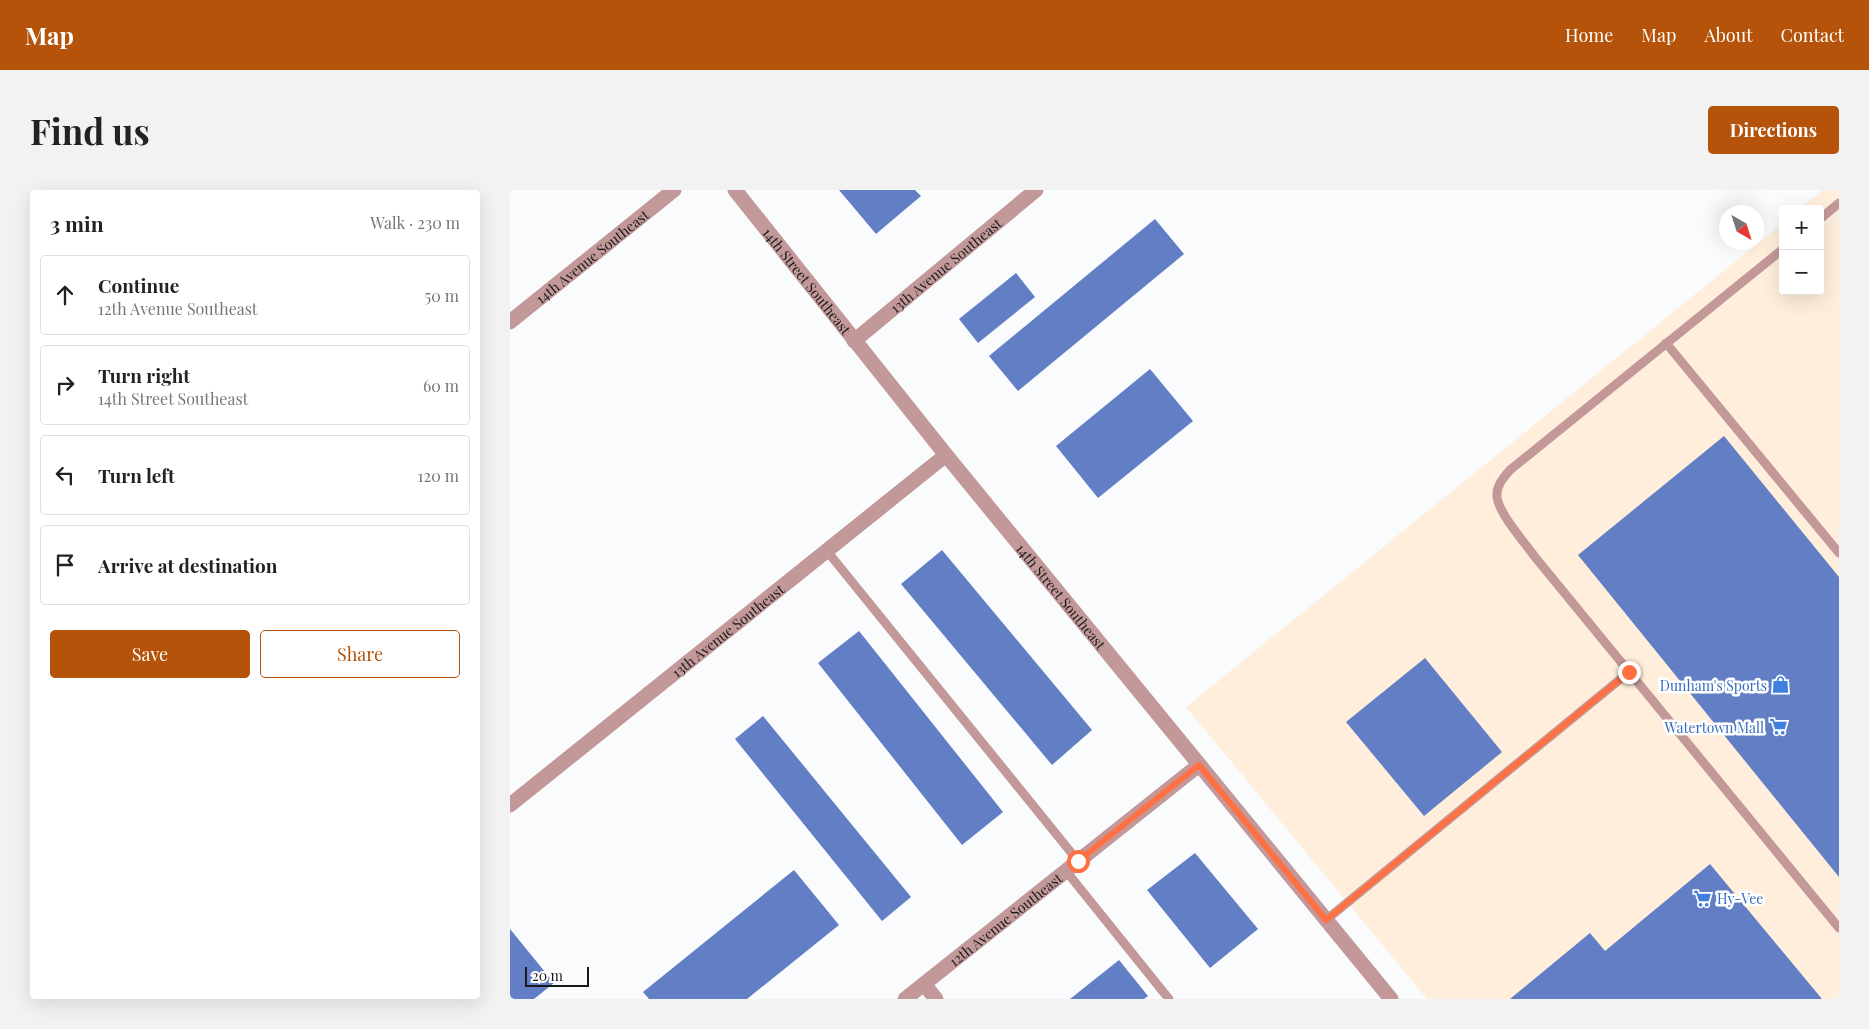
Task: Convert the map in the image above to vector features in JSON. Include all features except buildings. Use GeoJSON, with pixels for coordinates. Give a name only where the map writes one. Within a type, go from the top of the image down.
{"type":"FeatureCollection","features":[{"type":"Feature","properties":{"kind":"street","name":"14th Avenue Southeast"},"geometry":{"type":"LineString","coordinates":[[510,322],[674,190]]}},
{"type":"Feature","properties":{"kind":"street","name":"14th Street Southeast"},"geometry":{"type":"LineString","coordinates":[[735,190],[946,455],[1392,999]]}},
{"type":"Feature","properties":{"kind":"street","name":"13th Avenue Southeast"},"geometry":{"type":"LineString","coordinates":[[854,341],[1036,190]]}},
{"type":"Feature","properties":{"kind":"street","name":"13th Avenue Southeast"},"geometry":{"type":"LineString","coordinates":[[510,805],[946,455]]}},
{"type":"Feature","properties":{"kind":"street","name":"12th Avenue Southeast"},"geometry":{"type":"LineString","coordinates":[[905,999],[1199,765]]}},
{"type":"Feature","properties":{"kind":"street"},"geometry":{"type":"LineString","coordinates":[[924,984],[936,999]]}},
{"type":"Feature","properties":{"kind":"lane"},"geometry":{"type":"LineString","coordinates":[[1824,215],[1839,203]]}},
{"type":"Feature","properties":{"kind":"lane"},"geometry":{"type":"LineString","coordinates":[[1782,250],[1510,470],[1499,483],[1497,498],[1506,517],[1535,557],[1839,928]]}},
{"type":"Feature","properties":{"kind":"lane"},"geometry":{"type":"LineString","coordinates":[[1666,344],[1839,554]]}},
{"type":"Feature","properties":{"kind":"lane"},"geometry":{"type":"LineString","coordinates":[[827,551],[1078,861]]}},
{"type":"Feature","properties":{"kind":"lane"},"geometry":{"type":"LineString","coordinates":[[1326,920],[1629,672]]}},
{"type":"Feature","properties":{"kind":"lane"},"geometry":{"type":"LineString","coordinates":[[1066,871],[1169,999]]}},
{"type":"Feature","properties":{"kind":"shaded area"},"geometry":{"type":"Polygon","coordinates":[[[1823,190],[1839,190],[1839,999],[1427,999],[1186,707],[1750,250],[1764,250],[1764,238],[1779,226],[1779,295],[1824,295],[1824,205],[1805,205],[1823,190]]]}},
{"type":"Feature","properties":{"kind":"place","name":"Dunham's Sports"},"geometry":{"type":"Point","coordinates":[1781,685]}},
{"type":"Feature","properties":{"kind":"place","name":"Watertown Mall"},"geometry":{"type":"Point","coordinates":[1778,727]}},
{"type":"Feature","properties":{"kind":"place","name":"Hy-Vee"},"geometry":{"type":"Point","coordinates":[1703,898]}},
{"type":"Feature","properties":{"kind":"route"},"geometry":{"type":"LineString","coordinates":[[1078,861],[1199,765],[1326,920],[1629,672]]}}]}
